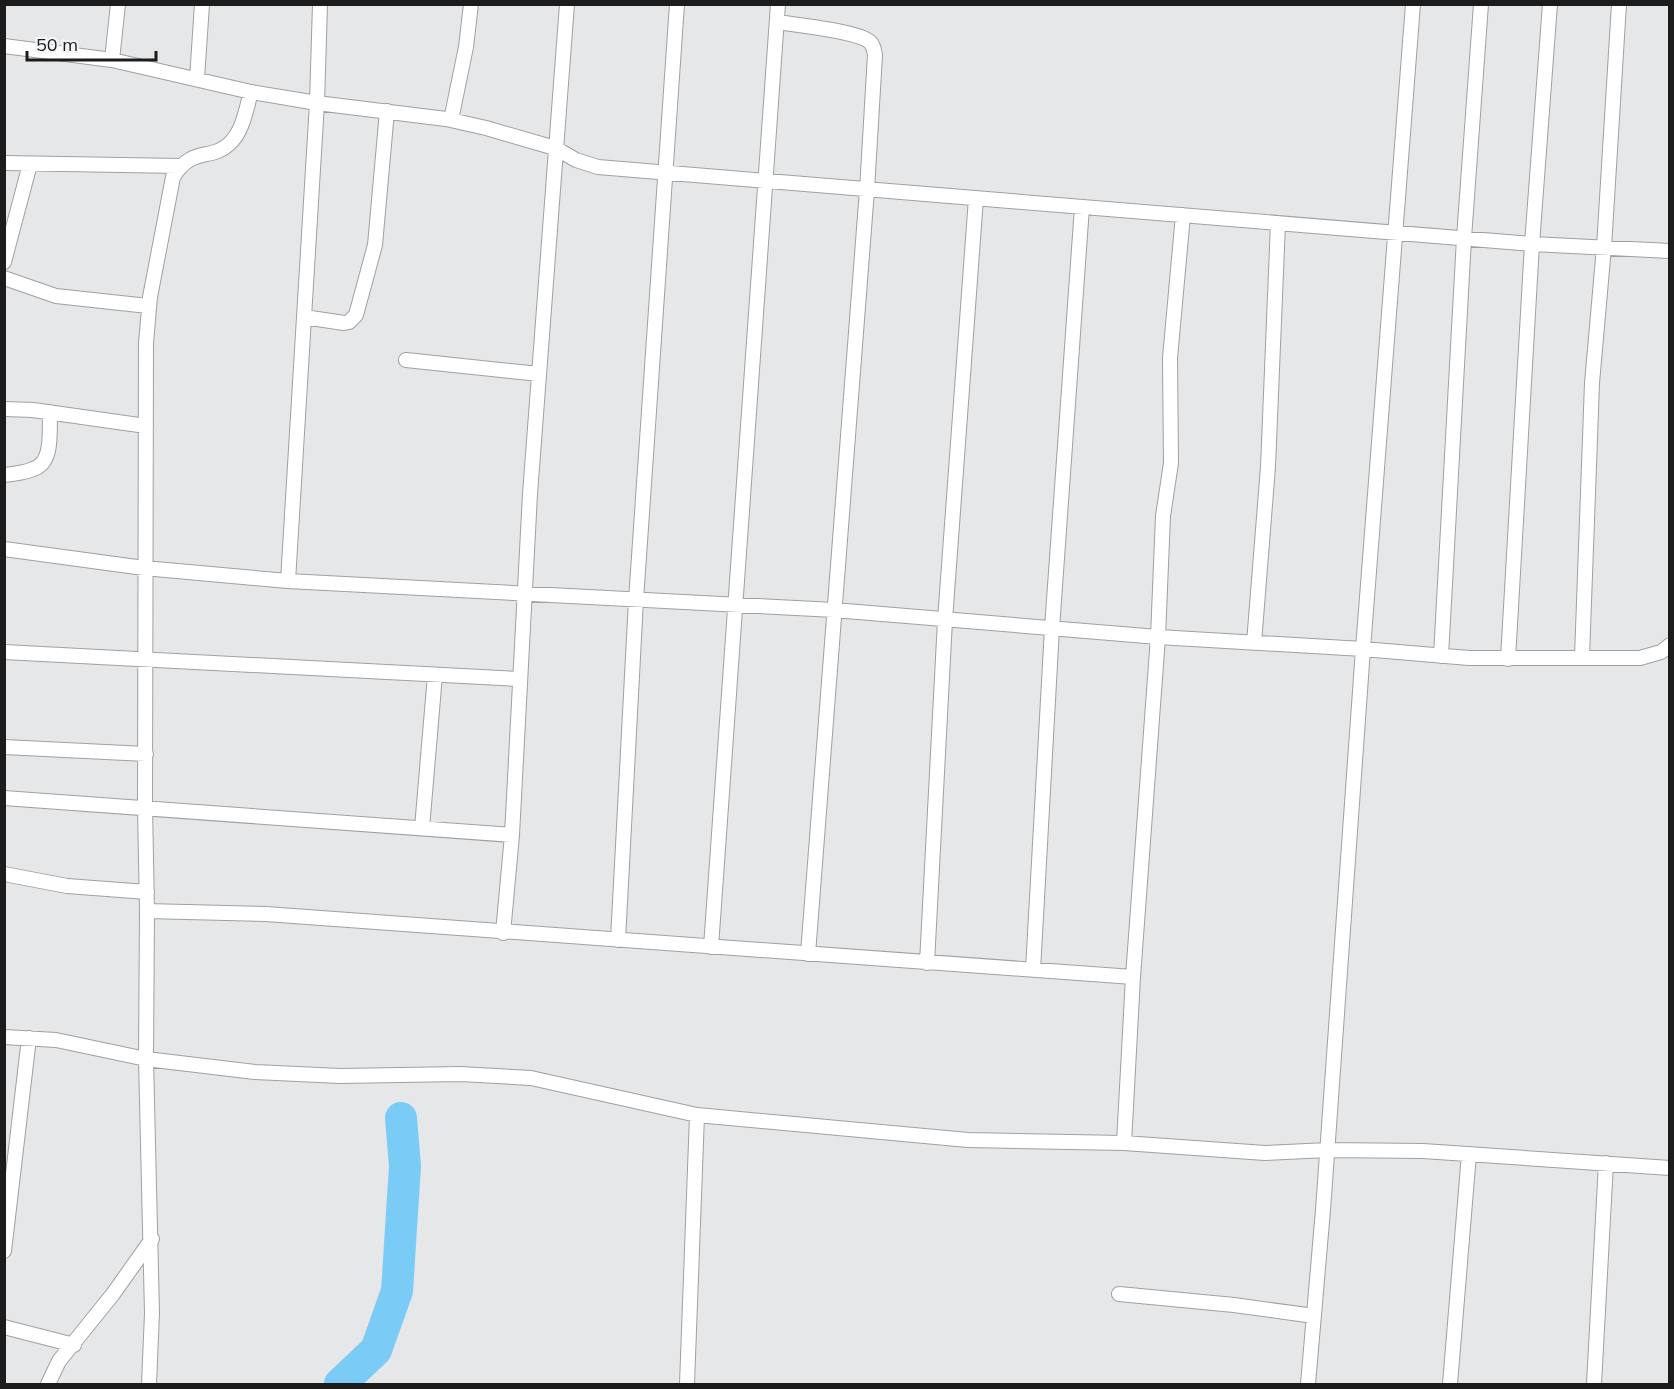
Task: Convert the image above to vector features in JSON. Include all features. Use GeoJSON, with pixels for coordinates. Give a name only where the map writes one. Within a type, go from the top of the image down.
{"type":"FeatureCollection","features":[{"type":"Feature","properties":{"kind":"street"},"geometry":{"type":"LineString","coordinates":[[112,60],[118,4]]}},
{"type":"Feature","properties":{"kind":"street"},"geometry":{"type":"LineString","coordinates":[[197,79],[202,4]]}},
{"type":"Feature","properties":{"kind":"street"},"geometry":{"type":"LineString","coordinates":[[288,581],[317,103],[320,4]]}},
{"type":"Feature","properties":{"kind":"street"},"geometry":{"type":"LineString","coordinates":[[443,119],[466,47],[471,4]]}},
{"type":"Feature","properties":{"kind":"street"},"geometry":{"type":"LineString","coordinates":[[503,933],[512,835],[524,592],[539,374],[567,4]]}},
{"type":"Feature","properties":{"kind":"street"},"geometry":{"type":"LineString","coordinates":[[618,940],[636,600],[677,4]]}},
{"type":"Feature","properties":{"kind":"street"},"geometry":{"type":"LineString","coordinates":[[711,947],[778,4]]}},
{"type":"Feature","properties":{"kind":"street"},"geometry":{"type":"LineString","coordinates":[[1308,1384],[1328,1150],[1363,649],[1413,4]]}},
{"type":"Feature","properties":{"kind":"street"},"geometry":{"type":"LineString","coordinates":[[1441,656],[1464,238],[1481,4]]}},
{"type":"Feature","properties":{"kind":"street"},"geometry":{"type":"LineString","coordinates":[[1508,659],[1532,244],[1550,4]]}},
{"type":"Feature","properties":{"kind":"street"},"geometry":{"type":"LineString","coordinates":[[1582,657],[1592,383],[1604,248],[1619,4]]}},
{"type":"Feature","properties":{"kind":"street"},"geometry":{"type":"LineString","coordinates":[[777,22],[854,35],[869,41],[875,55],[867,190],[808,954]]}},
{"type":"Feature","properties":{"kind":"street"},"geometry":{"type":"LineString","coordinates":[[4,46],[112,60],[251,92],[317,103],[443,119],[486,128],[555,148],[576,160],[598,167],[1532,244],[1670,251]]}},
{"type":"Feature","properties":{"kind":"street"},"geometry":{"type":"LineString","coordinates":[[149,1384],[152,1239],[146,1059],[144,568],[148,306],[173,177],[180,166],[192,157],[227,147],[241,126],[251,92]]}},
{"type":"Feature","properties":{"kind":"street"},"geometry":{"type":"LineString","coordinates":[[304,317],[344,323],[350,322],[356,315],[375,245],[387,111]]}},
{"type":"Feature","properties":{"kind":"street"},"geometry":{"type":"LineString","coordinates":[[4,163],[180,166]]}},
{"type":"Feature","properties":{"kind":"street"},"geometry":{"type":"LineString","coordinates":[[4,262],[30,164]]}},
{"type":"Feature","properties":{"kind":"street"},"geometry":{"type":"LineString","coordinates":[[927,963],[945,620],[976,198]]}},
{"type":"Feature","properties":{"kind":"street"},"geometry":{"type":"LineString","coordinates":[[1033,970],[1052,628],[1082,207]]}},
{"type":"Feature","properties":{"kind":"street"},"geometry":{"type":"LineString","coordinates":[[1124,1143],[1164,516],[1172,446],[1170,358],[1183,215]]}},
{"type":"Feature","properties":{"kind":"street"},"geometry":{"type":"LineString","coordinates":[[1254,643],[1268,467],[1278,223]]}},
{"type":"Feature","properties":{"kind":"street"},"geometry":{"type":"LineString","coordinates":[[4,278],[56,296],[148,306]]}},
{"type":"Feature","properties":{"kind":"street"},"geometry":{"type":"LineString","coordinates":[[406,360],[539,374]]}},
{"type":"Feature","properties":{"kind":"street"},"geometry":{"type":"LineString","coordinates":[[4,409],[50,412],[146,426]]}},
{"type":"Feature","properties":{"kind":"street"},"geometry":{"type":"LineString","coordinates":[[4,476],[35,469],[41,465],[48,449],[50,412]]}},
{"type":"Feature","properties":{"kind":"street"},"geometry":{"type":"LineString","coordinates":[[4,549],[144,568],[288,581],[834,610],[1158,637],[1441,656],[1508,659],[1640,658],[1661,652],[1670,645]]}},
{"type":"Feature","properties":{"kind":"street"},"geometry":{"type":"LineString","coordinates":[[4,652],[519,679]]}},
{"type":"Feature","properties":{"kind":"street"},"geometry":{"type":"LineString","coordinates":[[422,828],[435,675]]}},
{"type":"Feature","properties":{"kind":"street"},"geometry":{"type":"LineString","coordinates":[[4,747],[146,754]]}},
{"type":"Feature","properties":{"kind":"street"},"geometry":{"type":"LineString","coordinates":[[4,798],[512,835]]}},
{"type":"Feature","properties":{"kind":"street"},"geometry":{"type":"LineString","coordinates":[[4,874],[67,886],[147,892]]}},
{"type":"Feature","properties":{"kind":"street"},"geometry":{"type":"LineString","coordinates":[[147,911],[266,914],[1133,977]]}},
{"type":"Feature","properties":{"kind":"street"},"geometry":{"type":"LineString","coordinates":[[4,1037],[56,1040],[146,1059],[255,1072],[382,1076],[483,1075],[531,1078],[697,1115],[968,1140],[1124,1143],[1265,1153],[1328,1150],[1423,1151],[1670,1168]]}},
{"type":"Feature","properties":{"kind":"street"},"geometry":{"type":"LineString","coordinates":[[4,1251],[30,1038]]}},
{"type":"Feature","properties":{"kind":"street"},"geometry":{"type":"LineString","coordinates":[[687,1384],[697,1115]]}},
{"type":"Feature","properties":{"kind":"street"},"geometry":{"type":"LineString","coordinates":[[1450,1384],[1469,1154]]}},
{"type":"Feature","properties":{"kind":"street"},"geometry":{"type":"LineString","coordinates":[[1594,1384],[1606,1163]]}},
{"type":"Feature","properties":{"kind":"street"},"geometry":{"type":"LineString","coordinates":[[48,1384],[59,1361],[74,1345],[152,1239]]}},
{"type":"Feature","properties":{"kind":"street"},"geometry":{"type":"LineString","coordinates":[[1119,1294],[1234,1305],[1314,1316]]}},
{"type":"Feature","properties":{"kind":"street"},"geometry":{"type":"LineString","coordinates":[[4,1327],[74,1345]]}},
{"type":"Feature","properties":{"kind":"waterway"},"geometry":{"type":"LineString","coordinates":[[340,1384],[376,1350],[397,1291],[405,1166],[401,1118]]}}]}
